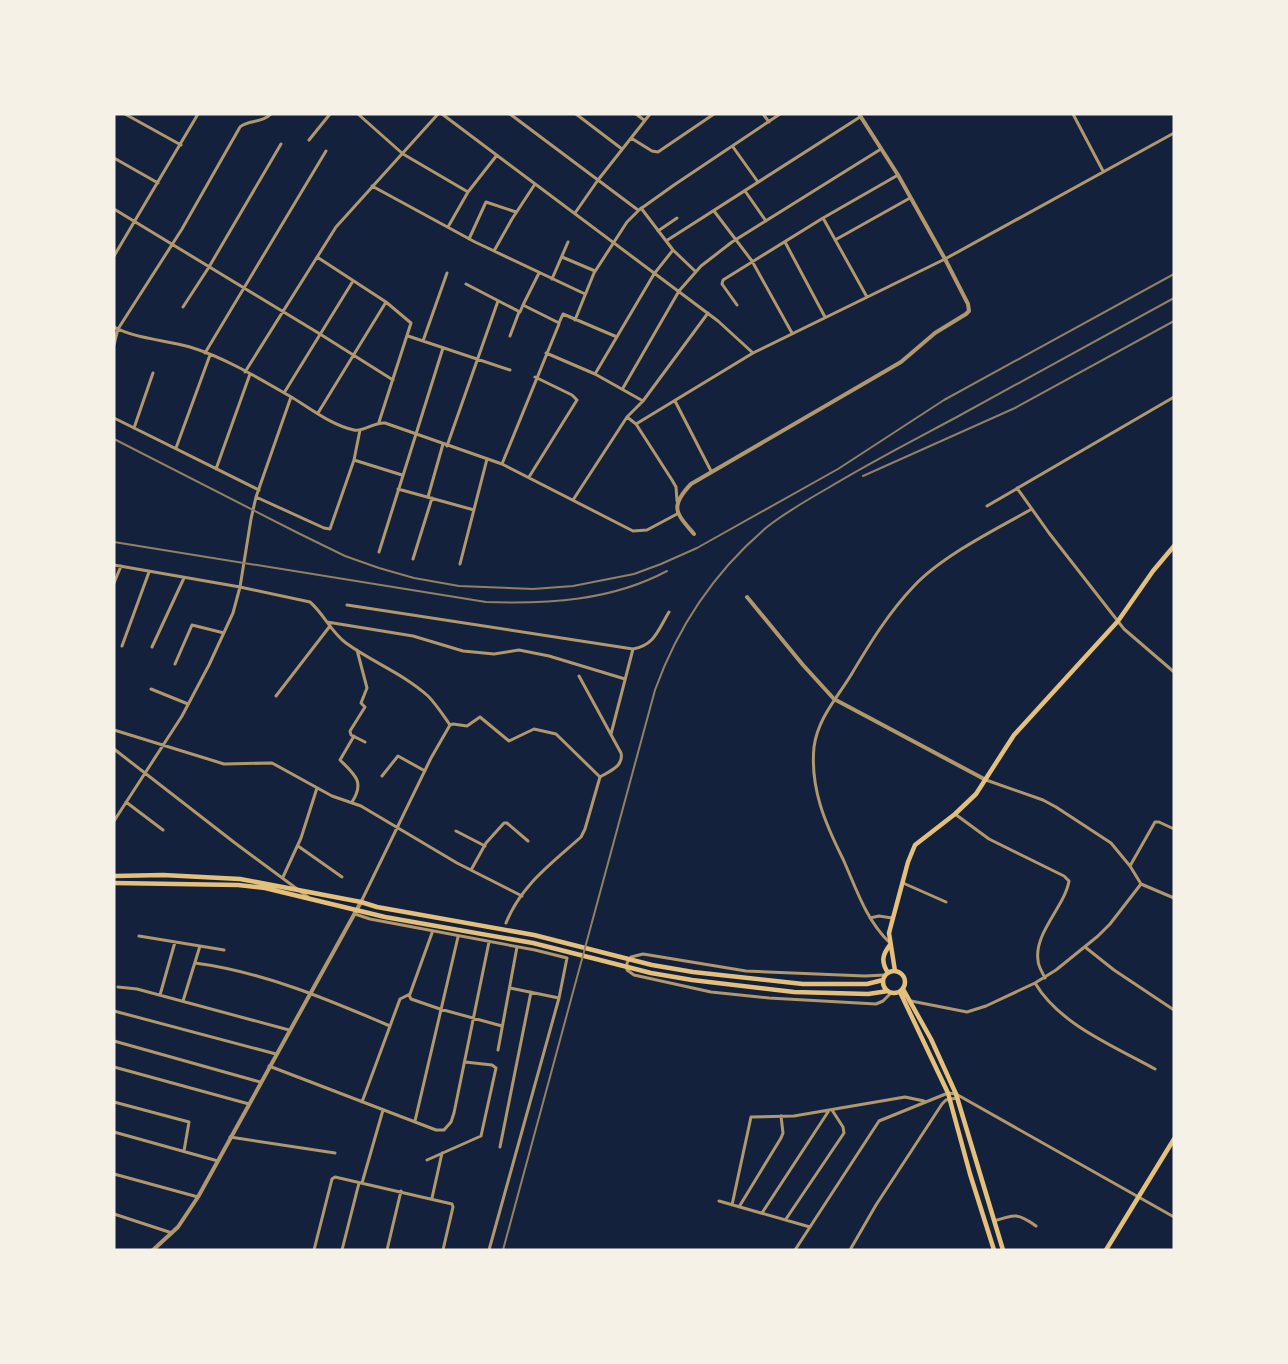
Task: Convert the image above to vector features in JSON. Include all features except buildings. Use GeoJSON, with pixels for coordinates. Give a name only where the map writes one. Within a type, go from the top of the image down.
{"type":"FeatureCollection","features":[{"type":"Feature","properties":{"kind":"main road"},"geometry":{"type":"LineString","coordinates":[[895,971],[890,944],[892,918],[915,845],[955,814],[976,794],[1024,722],[1118,621],[1153,571],[1174,546]]}},
{"type":"Feature","properties":{"kind":"main road"},"geometry":{"type":"LineString","coordinates":[[114,876],[163,875],[240,879],[392,910],[534,935],[652,965],[693,972],[803,984],[876,983],[895,971],[901,973],[905,979],[901,990],[948,1093],[994,1250]]}},
{"type":"Feature","properties":{"kind":"main road"},"geometry":{"type":"LineString","coordinates":[[114,883],[238,885],[265,888],[356,912],[533,943],[651,973],[692,980],[774,990],[855,993],[901,990]]}},
{"type":"Feature","properties":{"kind":"main road"},"geometry":{"type":"LineString","coordinates":[[889,992],[884,986],[885,976],[882,962],[890,944]]}},
{"type":"Feature","properties":{"kind":"main road"},"geometry":{"type":"LineString","coordinates":[[901,990],[911,1001],[957,1096],[1003,1250]]}},
{"type":"Feature","properties":{"kind":"main road"},"geometry":{"type":"LineString","coordinates":[[1106,1250],[1174,1139]]}},
{"type":"Feature","properties":{"kind":"street"},"geometry":{"type":"LineString","coordinates":[[125,114],[180,145]]}},
{"type":"Feature","properties":{"kind":"street"},"geometry":{"type":"LineString","coordinates":[[114,256],[198,114]]}},
{"type":"Feature","properties":{"kind":"street"},"geometry":{"type":"LineString","coordinates":[[114,345],[116,328],[172,244],[240,127],[243,124],[265,120],[271,114]]}},
{"type":"Feature","properties":{"kind":"street"},"geometry":{"type":"LineString","coordinates":[[309,140],[330,114]]}},
{"type":"Feature","properties":{"kind":"street"},"geometry":{"type":"LineString","coordinates":[[358,114],[403,154],[468,192]]}},
{"type":"Feature","properties":{"kind":"street"},"geometry":{"type":"LineString","coordinates":[[365,120],[370,114]]}},
{"type":"Feature","properties":{"kind":"street"},"geometry":{"type":"LineString","coordinates":[[245,372],[336,227],[440,114],[708,313],[753,353]]}},
{"type":"Feature","properties":{"kind":"street"},"geometry":{"type":"LineString","coordinates":[[510,114],[640,209],[673,250],[695,271]]}},
{"type":"Feature","properties":{"kind":"street"},"geometry":{"type":"LineString","coordinates":[[576,114],[622,150]]}},
{"type":"Feature","properties":{"kind":"street"},"geometry":{"type":"LineString","coordinates":[[636,114],[645,121]]}},
{"type":"Feature","properties":{"kind":"street"},"geometry":{"type":"LineString","coordinates":[[575,213],[650,114]]}},
{"type":"Feature","properties":{"kind":"street"},"geometry":{"type":"LineString","coordinates":[[631,138],[652,151],[658,152],[714,114]]}},
{"type":"Feature","properties":{"kind":"street"},"geometry":{"type":"LineString","coordinates":[[763,114],[769,122]]}},
{"type":"Feature","properties":{"kind":"street"},"geometry":{"type":"LineString","coordinates":[[575,320],[595,271],[627,222],[640,209],[780,114]]}},
{"type":"Feature","properties":{"kind":"street"},"geometry":{"type":"LineString","coordinates":[[1073,114],[1102,171]]}},
{"type":"Feature","properties":{"kind":"street"},"geometry":{"type":"LineString","coordinates":[[666,241],[859,115],[898,175],[945,259],[968,304],[969,311],[941,328],[901,362],[691,484],[677,501]]}},
{"type":"Feature","properties":{"kind":"street"},"geometry":{"type":"LineString","coordinates":[[636,424],[753,353],[945,259],[1174,132]]}},
{"type":"Feature","properties":{"kind":"street"},"geometry":{"type":"LineString","coordinates":[[183,307],[281,144]]}},
{"type":"Feature","properties":{"kind":"street"},"geometry":{"type":"LineString","coordinates":[[733,147],[758,182]]}},
{"type":"Feature","properties":{"kind":"street"},"geometry":{"type":"LineString","coordinates":[[623,388],[679,291],[695,271],[736,240],[881,149]]}},
{"type":"Feature","properties":{"kind":"street"},"geometry":{"type":"LineString","coordinates":[[205,353],[326,151]]}},
{"type":"Feature","properties":{"kind":"street"},"geometry":{"type":"LineString","coordinates":[[448,227],[468,192],[497,155]]}},
{"type":"Feature","properties":{"kind":"street"},"geometry":{"type":"LineString","coordinates":[[114,158],[158,183]]}},
{"type":"Feature","properties":{"kind":"street"},"geometry":{"type":"LineString","coordinates":[[737,305],[722,282],[752,261],[898,175]]}},
{"type":"Feature","properties":{"kind":"street"},"geometry":{"type":"LineString","coordinates":[[494,251],[535,183]]}},
{"type":"Feature","properties":{"kind":"street"},"geometry":{"type":"LineString","coordinates":[[372,186],[469,239],[585,294]]}},
{"type":"Feature","properties":{"kind":"street"},"geometry":{"type":"LineString","coordinates":[[745,191],[766,221]]}},
{"type":"Feature","properties":{"kind":"street"},"geometry":{"type":"LineString","coordinates":[[835,240],[910,198]]}},
{"type":"Feature","properties":{"kind":"street"},"geometry":{"type":"LineString","coordinates":[[469,239],[486,202],[516,212]]}},
{"type":"Feature","properties":{"kind":"street"},"geometry":{"type":"LineString","coordinates":[[114,209],[393,380]]}},
{"type":"Feature","properties":{"kind":"street"},"geometry":{"type":"LineString","coordinates":[[714,211],[752,261],[792,333]]}},
{"type":"Feature","properties":{"kind":"street"},"geometry":{"type":"LineString","coordinates":[[658,231],[677,218]]}},
{"type":"Feature","properties":{"kind":"street"},"geometry":{"type":"LineString","coordinates":[[823,218],[867,297]]}},
{"type":"Feature","properties":{"kind":"street"},"geometry":{"type":"LineString","coordinates":[[552,279],[568,242]]}},
{"type":"Feature","properties":{"kind":"street"},"geometry":{"type":"LineString","coordinates":[[785,242],[825,317]]}},
{"type":"Feature","properties":{"kind":"street"},"geometry":{"type":"LineString","coordinates":[[595,374],[654,274],[673,250]]}},
{"type":"Feature","properties":{"kind":"street"},"geometry":{"type":"LineString","coordinates":[[317,257],[386,302],[411,323],[379,422]]}},
{"type":"Feature","properties":{"kind":"street"},"geometry":{"type":"LineString","coordinates":[[562,257],[595,271]]}},
{"type":"Feature","properties":{"kind":"street"},"geometry":{"type":"LineString","coordinates":[[423,341],[447,273]]}},
{"type":"Feature","properties":{"kind":"street"},"geometry":{"type":"LineString","coordinates":[[510,336],[519,312],[539,273]]}},
{"type":"Feature","properties":{"kind":"street"},"geometry":{"type":"LineString","coordinates":[[284,393],[353,281]]}},
{"type":"Feature","properties":{"kind":"street"},"geometry":{"type":"LineString","coordinates":[[466,284],[519,312]]}},
{"type":"Feature","properties":{"kind":"street"},"geometry":{"type":"LineString","coordinates":[[413,559],[445,445],[498,301]]}},
{"type":"Feature","properties":{"kind":"street"},"geometry":{"type":"LineString","coordinates":[[318,413],[386,302]]}},
{"type":"Feature","properties":{"kind":"street"},"geometry":{"type":"LineString","coordinates":[[523,305],[559,323]]}},
{"type":"Feature","properties":{"kind":"street"},"geometry":{"type":"LineString","coordinates":[[573,500],[627,417],[643,401],[708,313]]}},
{"type":"Feature","properties":{"kind":"street"},"geometry":{"type":"LineString","coordinates":[[502,464],[535,377],[563,314],[617,337]]}},
{"type":"Feature","properties":{"kind":"street"},"geometry":{"type":"LineString","coordinates":[[116,328],[210,355],[250,374],[348,428],[360,430],[379,422],[502,464],[620,525],[638,531],[647,530],[677,514]]}},
{"type":"Feature","properties":{"kind":"street"},"geometry":{"type":"LineString","coordinates":[[408,336],[510,370]]}},
{"type":"Feature","properties":{"kind":"street"},"geometry":{"type":"LineString","coordinates":[[379,552],[443,348]]}},
{"type":"Feature","properties":{"kind":"street"},"geometry":{"type":"LineString","coordinates":[[546,353],[595,374],[643,401]]}},
{"type":"Feature","properties":{"kind":"street"},"geometry":{"type":"LineString","coordinates":[[176,448],[210,355]]}},
{"type":"Feature","properties":{"kind":"street"},"geometry":{"type":"LineString","coordinates":[[134,428],[153,373]]}},
{"type":"Feature","properties":{"kind":"street"},"geometry":{"type":"LineString","coordinates":[[216,469],[250,374]]}},
{"type":"Feature","properties":{"kind":"street"},"geometry":{"type":"LineString","coordinates":[[529,478],[577,400],[572,395],[535,377]]}},
{"type":"Feature","properties":{"kind":"street"},"geometry":{"type":"LineString","coordinates":[[114,820],[188,704],[233,613],[240,587],[256,497],[291,397]]}},
{"type":"Feature","properties":{"kind":"street"},"geometry":{"type":"LineString","coordinates":[[987,506],[1174,397]]}},
{"type":"Feature","properties":{"kind":"street"},"geometry":{"type":"LineString","coordinates":[[675,401],[711,471]]}},
{"type":"Feature","properties":{"kind":"street"},"geometry":{"type":"LineString","coordinates":[[627,417],[636,424],[672,480],[676,487],[677,514],[694,534]]}},
{"type":"Feature","properties":{"kind":"street"},"geometry":{"type":"LineString","coordinates":[[114,418],[259,490]]}},
{"type":"Feature","properties":{"kind":"street"},"geometry":{"type":"LineString","coordinates":[[256,497],[330,529],[354,460],[360,430]]}},
{"type":"Feature","properties":{"kind":"street"},"geometry":{"type":"LineString","coordinates":[[460,564],[488,459]]}},
{"type":"Feature","properties":{"kind":"street"},"geometry":{"type":"LineString","coordinates":[[354,460],[402,475]]}},
{"type":"Feature","properties":{"kind":"street"},"geometry":{"type":"LineString","coordinates":[[1017,488],[1129,635],[1174,672]]}},
{"type":"Feature","properties":{"kind":"street"},"geometry":{"type":"LineString","coordinates":[[398,489],[474,510]]}},
{"type":"Feature","properties":{"kind":"street"},"geometry":{"type":"LineString","coordinates":[[890,944],[870,918],[824,819],[816,791],[814,766],[815,744],[821,721],[880,627],[915,584],[979,538],[1032,509]]}},
{"type":"Feature","properties":{"kind":"street"},"geometry":{"type":"LineString","coordinates":[[114,565],[310,602],[319,609],[336,634],[428,696],[450,725]]}},
{"type":"Feature","properties":{"kind":"street"},"geometry":{"type":"LineString","coordinates":[[114,583],[121,566]]}},
{"type":"Feature","properties":{"kind":"street"},"geometry":{"type":"LineString","coordinates":[[122,646],[150,571]]}},
{"type":"Feature","properties":{"kind":"street"},"geometry":{"type":"LineString","coordinates":[[152,647],[184,577]]}},
{"type":"Feature","properties":{"kind":"street"},"geometry":{"type":"LineString","coordinates":[[747,597],[834,699],[986,780],[1043,800],[1056,807],[1111,843],[1141,884],[1174,898]]}},
{"type":"Feature","properties":{"kind":"street"},"geometry":{"type":"LineString","coordinates":[[346,605],[633,649],[650,643],[669,612]]}},
{"type":"Feature","properties":{"kind":"street"},"geometry":{"type":"LineString","coordinates":[[327,622],[413,636],[463,651],[494,654],[519,650],[549,656],[625,679]]}},
{"type":"Feature","properties":{"kind":"street"},"geometry":{"type":"LineString","coordinates":[[176,664],[192,625],[224,633]]}},
{"type":"Feature","properties":{"kind":"street"},"geometry":{"type":"LineString","coordinates":[[276,696],[330,626]]}},
{"type":"Feature","properties":{"kind":"street"},"geometry":{"type":"LineString","coordinates":[[611,734],[633,649]]}},
{"type":"Feature","properties":{"kind":"street"},"geometry":{"type":"LineString","coordinates":[[357,650],[367,690],[361,703],[365,709],[350,733],[365,742]]}},
{"type":"Feature","properties":{"kind":"street"},"geometry":{"type":"LineString","coordinates":[[506,923],[535,877],[583,834],[600,777],[619,765],[621,761],[621,753],[579,676]]}},
{"type":"Feature","properties":{"kind":"street"},"geometry":{"type":"LineString","coordinates":[[151,689],[188,704]]}},
{"type":"Feature","properties":{"kind":"street"},"geometry":{"type":"LineString","coordinates":[[450,725],[467,726],[480,717],[509,741],[534,729],[556,734],[600,777]]}},
{"type":"Feature","properties":{"kind":"street"},"geometry":{"type":"LineString","coordinates":[[153,1250],[173,1233],[198,1197],[356,912],[450,725]]}},
{"type":"Feature","properties":{"kind":"street"},"geometry":{"type":"LineString","coordinates":[[114,729],[224,764],[272,763],[317,788],[352,803],[522,896]]}},
{"type":"Feature","properties":{"kind":"street"},"geometry":{"type":"LineString","coordinates":[[352,803],[359,791],[359,786],[352,771],[340,760],[354,736]]}},
{"type":"Feature","properties":{"kind":"street"},"geometry":{"type":"LineString","coordinates":[[114,749],[311,899]]}},
{"type":"Feature","properties":{"kind":"street"},"geometry":{"type":"LineString","coordinates":[[382,776],[398,756],[425,771]]}},
{"type":"Feature","properties":{"kind":"street"},"geometry":{"type":"LineString","coordinates":[[283,877],[298,846],[317,788]]}},
{"type":"Feature","properties":{"kind":"street"},"geometry":{"type":"LineString","coordinates":[[126,802],[163,830]]}},
{"type":"Feature","properties":{"kind":"street"},"geometry":{"type":"LineString","coordinates":[[955,814],[989,839],[1064,876],[1069,881],[1045,932],[1038,954],[1038,961],[1045,978]]}},
{"type":"Feature","properties":{"kind":"street"},"geometry":{"type":"LineString","coordinates":[[471,870],[484,846],[505,822],[528,841]]}},
{"type":"Feature","properties":{"kind":"street"},"geometry":{"type":"LineString","coordinates":[[1130,866],[1155,822],[1174,829]]}},
{"type":"Feature","properties":{"kind":"street"},"geometry":{"type":"LineString","coordinates":[[456,831],[484,846]]}},
{"type":"Feature","properties":{"kind":"street"},"geometry":{"type":"LineString","coordinates":[[298,846],[342,877]]}},
{"type":"Feature","properties":{"kind":"street"},"geometry":{"type":"LineString","coordinates":[[902,882],[946,902]]}},
{"type":"Feature","properties":{"kind":"street"},"geometry":{"type":"LineString","coordinates":[[911,1001],[967,1012],[986,1006],[1045,978],[1110,924],[1141,884]]}},
{"type":"Feature","properties":{"kind":"street"},"geometry":{"type":"LineString","coordinates":[[356,912],[370,919],[567,958],[559,998],[489,1250]]}},
{"type":"Feature","properties":{"kind":"street"},"geometry":{"type":"LineString","coordinates":[[870,918],[879,916],[892,918]]}},
{"type":"Feature","properties":{"kind":"street"},"geometry":{"type":"LineString","coordinates":[[409,995],[432,932]]}},
{"type":"Feature","properties":{"kind":"street"},"geometry":{"type":"LineString","coordinates":[[139,936],[224,950]]}},
{"type":"Feature","properties":{"kind":"street"},"geometry":{"type":"LineString","coordinates":[[416,1121],[458,937]]}},
{"type":"Feature","properties":{"kind":"street"},"geometry":{"type":"LineString","coordinates":[[160,995],[175,942]]}},
{"type":"Feature","properties":{"kind":"street"},"geometry":{"type":"LineString","coordinates":[[269,1066],[436,1130],[444,1130],[448,1127],[454,1113],[489,942]]}},
{"type":"Feature","properties":{"kind":"street"},"geometry":{"type":"LineString","coordinates":[[183,1001],[200,946]]}},
{"type":"Feature","properties":{"kind":"street"},"geometry":{"type":"LineString","coordinates":[[498,1050],[517,947]]}},
{"type":"Feature","properties":{"kind":"street"},"geometry":{"type":"LineString","coordinates":[[1085,947],[1114,970],[1174,1010]]}},
{"type":"Feature","properties":{"kind":"street"},"geometry":{"type":"LineString","coordinates":[[885,976],[746,970],[647,955],[631,957],[627,963],[627,970],[634,975],[702,990],[746,996],[876,1004],[883,1001],[889,992]]}},
{"type":"Feature","properties":{"kind":"street"},"geometry":{"type":"LineString","coordinates":[[195,963],[220,966],[310,992],[390,1026]]}},
{"type":"Feature","properties":{"kind":"street"},"geometry":{"type":"LineString","coordinates":[[1035,983],[1047,1001],[1076,1024],[1155,1069]]}},
{"type":"Feature","properties":{"kind":"street"},"geometry":{"type":"LineString","coordinates":[[118,987],[137,989],[289,1030]]}},
{"type":"Feature","properties":{"kind":"street"},"geometry":{"type":"LineString","coordinates":[[510,987],[559,998]]}},
{"type":"Feature","properties":{"kind":"street"},"geometry":{"type":"LineString","coordinates":[[500,1148],[531,992]]}},
{"type":"Feature","properties":{"kind":"street"},"geometry":{"type":"LineString","coordinates":[[409,995],[411,999],[440,1009],[502,1026]]}},
{"type":"Feature","properties":{"kind":"street"},"geometry":{"type":"LineString","coordinates":[[362,1102],[401,997],[409,995]]}},
{"type":"Feature","properties":{"kind":"street"},"geometry":{"type":"LineString","coordinates":[[114,1011],[276,1054]]}},
{"type":"Feature","properties":{"kind":"street"},"geometry":{"type":"LineString","coordinates":[[114,1041],[260,1082]]}},
{"type":"Feature","properties":{"kind":"street"},"geometry":{"type":"LineString","coordinates":[[427,1160],[477,1139],[482,1133],[496,1068],[492,1065],[465,1062]]}},
{"type":"Feature","properties":{"kind":"street"},"geometry":{"type":"LineString","coordinates":[[114,1067],[249,1104]]}},
{"type":"Feature","properties":{"kind":"street"},"geometry":{"type":"LineString","coordinates":[[795,1250],[879,1121],[948,1093],[1174,1217]]}},
{"type":"Feature","properties":{"kind":"street"},"geometry":{"type":"LineString","coordinates":[[850,1250],[876,1205],[942,1104],[957,1096]]}},
{"type":"Feature","properties":{"kind":"street"},"geometry":{"type":"LineString","coordinates":[[732,1205],[751,1117],[794,1116],[905,1097],[926,1101]]}},
{"type":"Feature","properties":{"kind":"street"},"geometry":{"type":"LineString","coordinates":[[114,1102],[189,1122],[184,1151]]}},
{"type":"Feature","properties":{"kind":"street"},"geometry":{"type":"LineString","coordinates":[[342,1250],[383,1110]]}},
{"type":"Feature","properties":{"kind":"street"},"geometry":{"type":"LineString","coordinates":[[762,1214],[830,1111]]}},
{"type":"Feature","properties":{"kind":"street"},"geometry":{"type":"LineString","coordinates":[[786,1219],[844,1132],[843,1127],[830,1111]]}},
{"type":"Feature","properties":{"kind":"street"},"geometry":{"type":"LineString","coordinates":[[739,1207],[781,1138],[783,1132],[781,1116]]}},
{"type":"Feature","properties":{"kind":"street"},"geometry":{"type":"LineString","coordinates":[[114,1132],[218,1161]]}},
{"type":"Feature","properties":{"kind":"street"},"geometry":{"type":"LineString","coordinates":[[230,1137],[335,1153]]}},
{"type":"Feature","properties":{"kind":"street"},"geometry":{"type":"LineString","coordinates":[[432,1198],[442,1153]]}},
{"type":"Feature","properties":{"kind":"street"},"geometry":{"type":"LineString","coordinates":[[114,1174],[198,1197]]}},
{"type":"Feature","properties":{"kind":"street"},"geometry":{"type":"LineString","coordinates":[[314,1250],[332,1178],[335,1177],[450,1202],[453,1205],[443,1250]]}},
{"type":"Feature","properties":{"kind":"street"},"geometry":{"type":"LineString","coordinates":[[387,1250],[401,1191]]}},
{"type":"Feature","properties":{"kind":"street"},"geometry":{"type":"LineString","coordinates":[[719,1202],[810,1227]]}},
{"type":"Feature","properties":{"kind":"street"},"geometry":{"type":"LineString","coordinates":[[114,1214],[173,1233]]}},
{"type":"Feature","properties":{"kind":"street"},"geometry":{"type":"LineString","coordinates":[[994,1221],[1021,1215],[1036,1226]]}},
{"type":"Feature","properties":{"kind":"railway"},"geometry":{"type":"LineString","coordinates":[[114,439],[345,556],[379,568],[414,578],[459,586],[533,589],[573,586],[634,574],[697,548],[838,469],[944,400],[1174,274]]}},
{"type":"Feature","properties":{"kind":"railway"},"geometry":{"type":"LineString","coordinates":[[503,1250],[655,690],[675,644],[700,601],[748,544],[789,511],[875,461],[1174,298]]}},
{"type":"Feature","properties":{"kind":"railway"},"geometry":{"type":"LineString","coordinates":[[863,476],[1015,408],[1174,321]]}},
{"type":"Feature","properties":{"kind":"railway"},"geometry":{"type":"LineString","coordinates":[[114,542],[486,602],[556,601],[601,595],[624,589],[667,571]]}}]}
